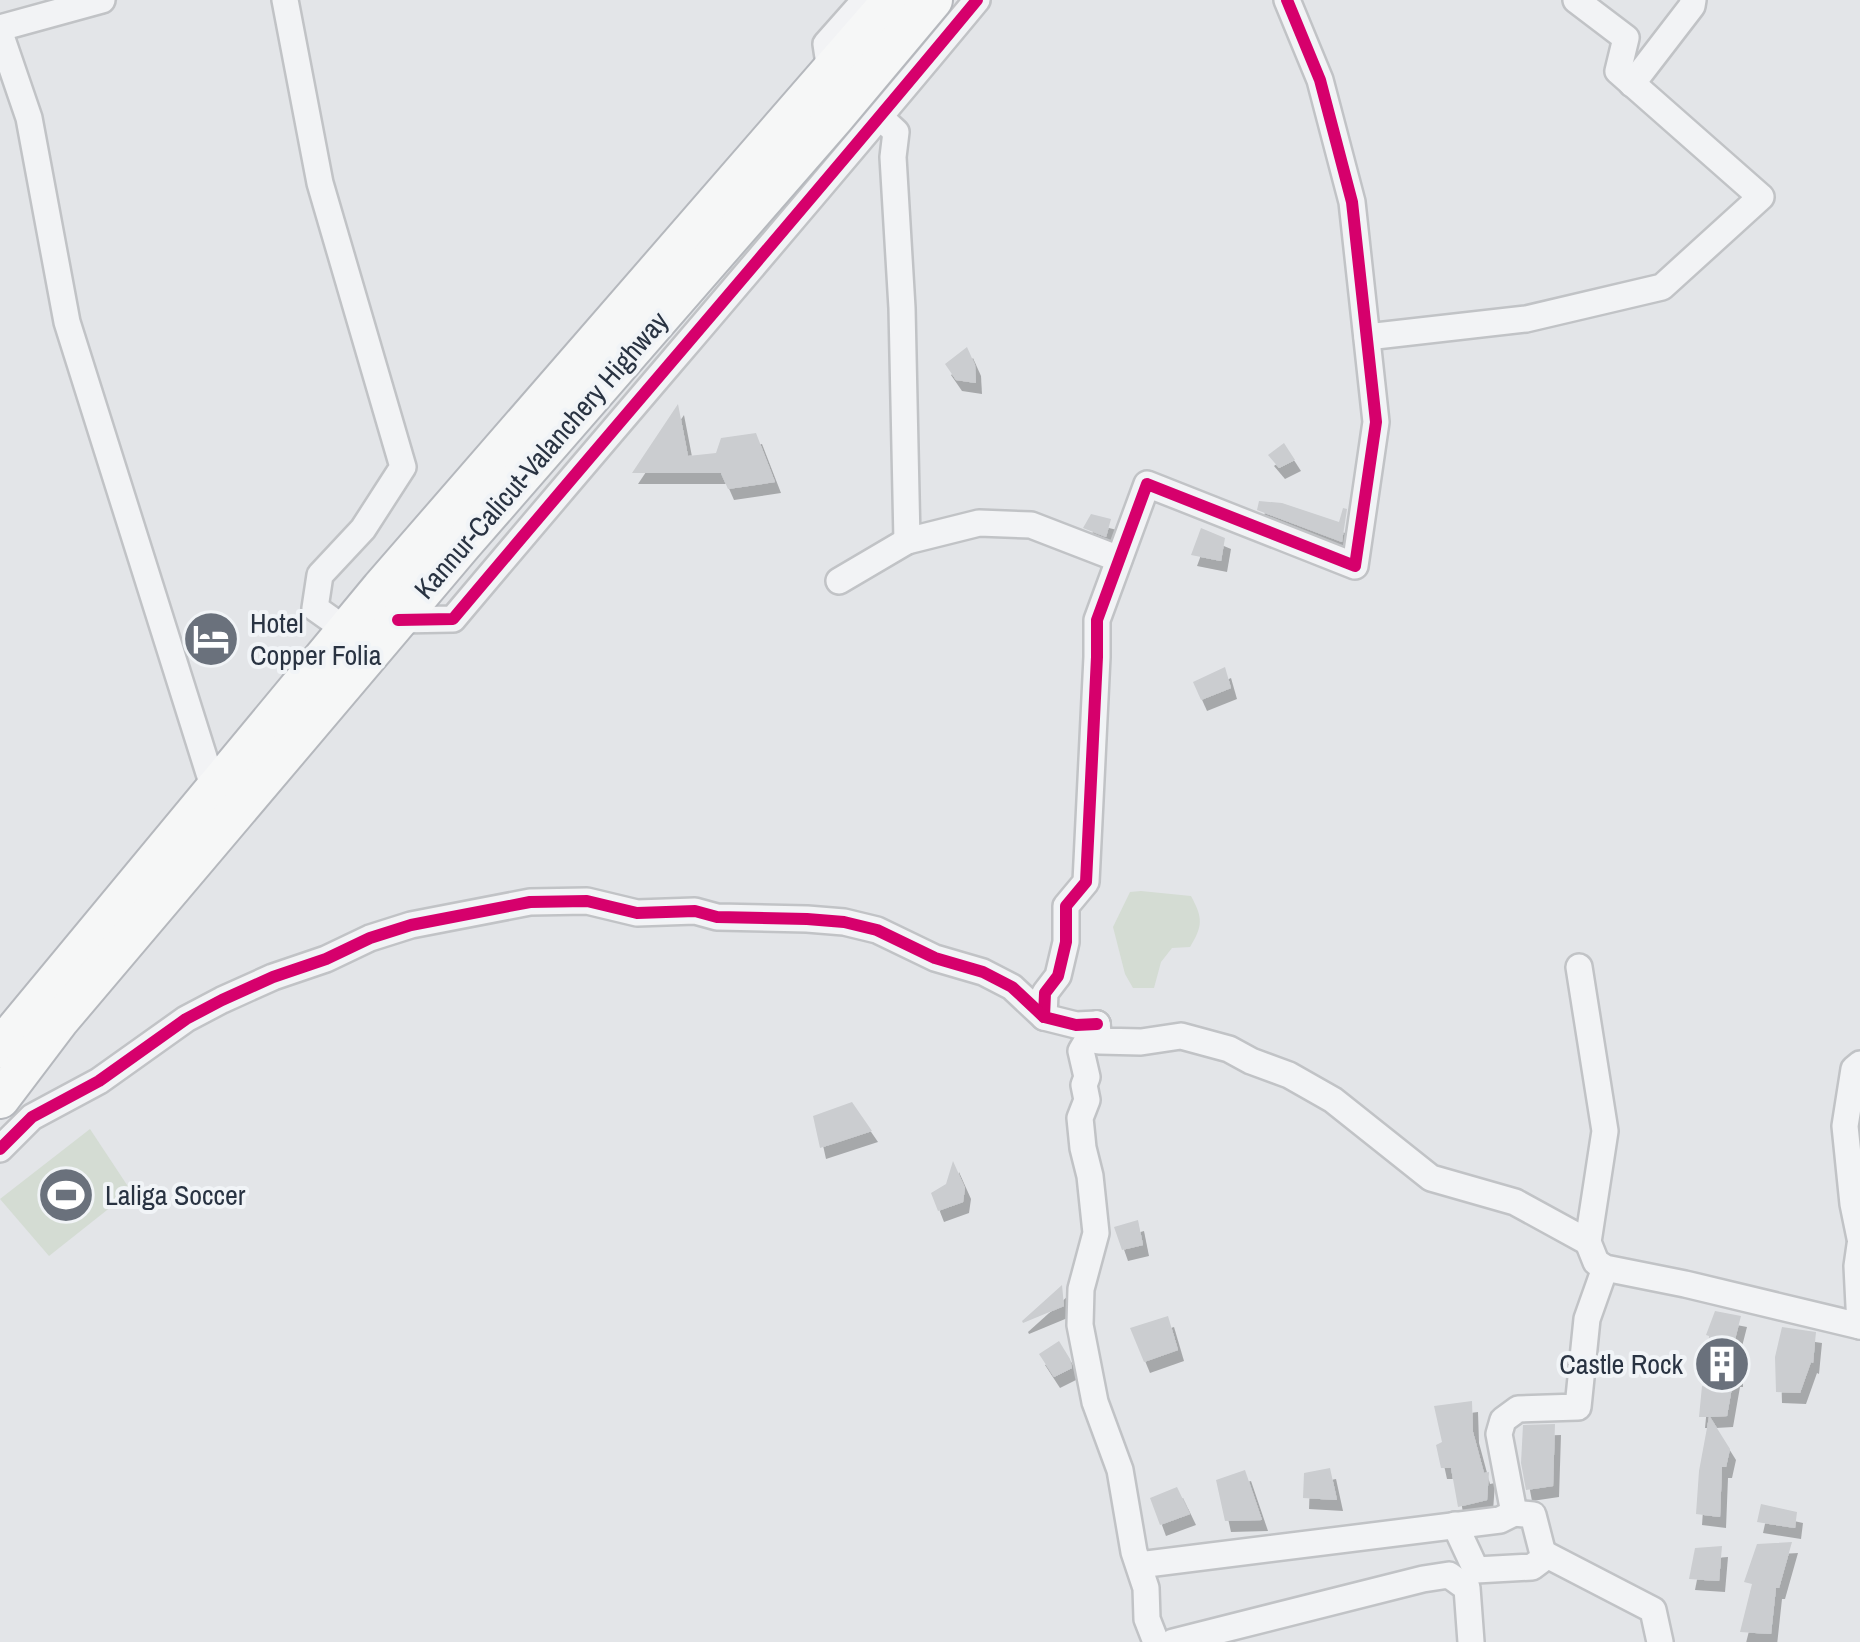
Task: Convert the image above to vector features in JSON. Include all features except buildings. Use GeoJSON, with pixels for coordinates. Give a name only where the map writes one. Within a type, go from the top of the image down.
{"type":"FeatureCollection","features":[{"type":"Feature","properties":{"kind":"highway","name":"Kannur-Calicut-Valanchery Highway"},"geometry":{"type":"LineString","coordinates":[[0,1048],[346,630],[892,0]]}},
{"type":"Feature","properties":{"kind":"highway","name":"Kannur-Calicut-Valanchery Highway"},"geometry":{"type":"LineString","coordinates":[[0,1099],[59,1021],[398,620],[933,0]]}},
{"type":"Feature","properties":{"kind":"street"},"geometry":{"type":"LineString","coordinates":[[102,0],[0,31],[7,74],[30,118],[66,322],[214,789]]}},
{"type":"Feature","properties":{"kind":"street"},"geometry":{"type":"LineString","coordinates":[[284,0],[320,183],[404,467],[363,529],[320,575],[314,608],[346,630]]}},
{"type":"Feature","properties":{"kind":"street"},"geometry":{"type":"LineString","coordinates":[[830,71],[826,44],[865,0]]}},
{"type":"Feature","properties":{"kind":"street"},"geometry":{"type":"LineString","coordinates":[[398,620],[453,618],[977,0]]}},
{"type":"Feature","properties":{"kind":"street"},"geometry":{"type":"LineString","coordinates":[[1044,1017],[1045,993],[1058,976],[1066,942],[1066,906],[1086,882],[1097,620],[1147,484],[1355,566],[1376,422],[1352,202],[1320,80],[1287,0]]}},
{"type":"Feature","properties":{"kind":"street"},"geometry":{"type":"LineString","coordinates":[[1367,337],[1526,319],[1662,286],[1761,197],[1618,71],[1626,38],[1576,0]]}},
{"type":"Feature","properties":{"kind":"street"},"geometry":{"type":"LineString","coordinates":[[1632,84],[1690,2]]}},
{"type":"Feature","properties":{"kind":"street"},"geometry":{"type":"LineString","coordinates":[[880,117],[896,132],[893,157],[902,308],[908,542]]}},
{"type":"Feature","properties":{"kind":"street"},"geometry":{"type":"LineString","coordinates":[[839,581],[908,542],[979,523],[1032,525],[1119,559]]}},
{"type":"Feature","properties":{"kind":"street"},"geometry":{"type":"LineString","coordinates":[[0,1149],[32,1117],[98,1081],[222,1000],[398,929],[460,913],[530,902],[587,901],[638,913],[695,911],[717,917],[844,922],[877,930],[935,958],[982,972],[1012,987],[1044,1017],[1076,1025],[1098,1024]]}},
{"type":"Feature","properties":{"kind":"street"},"geometry":{"type":"LineString","coordinates":[[1579,967],[1605,1131],[1588,1242],[1596,1262],[1606,1268],[1860,1326],[1860,1242],[1845,1126],[1854,1070],[1860,1064]]}},
{"type":"Feature","properties":{"kind":"street"},"geometry":{"type":"LineString","coordinates":[[1098,1024],[1099,1041],[1141,1042],[1181,1036],[1229,1050],[1289,1075],[1333,1100],[1431,1178],[1515,1202],[1588,1242]]}},
{"type":"Feature","properties":{"kind":"street"},"geometry":{"type":"LineString","coordinates":[[1098,1024],[1082,1050],[1087,1100],[1080,1118],[1096,1233],[1081,1289],[1080,1325],[1095,1402],[1120,1470],[1134,1552],[1146,1588],[1147,1619],[1156,1642]]}},
{"type":"Feature","properties":{"kind":"street"},"geometry":{"type":"LineString","coordinates":[[1514,1513],[1499,1434],[1504,1420],[1518,1409],[1578,1407],[1586,1319],[1606,1268]]}},
{"type":"Feature","properties":{"kind":"street"},"geometry":{"type":"LineString","coordinates":[[1138,1565],[1500,1520],[1514,1513],[1533,1515],[1544,1558],[1532,1567],[1476,1570],[1455,1526]]}},
{"type":"Feature","properties":{"kind":"street"},"geometry":{"type":"LineString","coordinates":[[1543,1553],[1653,1610],[1660,1642]]}},
{"type":"Feature","properties":{"kind":"street"},"geometry":{"type":"LineString","coordinates":[[1188,1640],[1449,1575],[1467,1588],[1471,1642]]}},
{"type":"Feature","properties":{"kind":"shaded area"},"geometry":{"type":"Polygon","coordinates":[[[1130,892],[1191,896],[1199,916],[1199,927],[1190,947],[1172,948],[1161,962],[1154,988],[1133,988],[1125,974],[1113,927],[1130,892]]]}},
{"type":"Feature","properties":{"kind":"shaded area","name":"Laliga Soccer"},"geometry":{"type":"Polygon","coordinates":[[[90,1129],[131,1191],[49,1256],[0,1199],[90,1129]]]}},
{"type":"Feature","properties":{"kind":"cycle path"},"geometry":{"type":"LineString","coordinates":[[398,620],[453,619],[977,0]]}},
{"type":"Feature","properties":{"kind":"cycle path"},"geometry":{"type":"LineString","coordinates":[[1044,1017],[1045,993],[1058,976],[1066,942],[1066,906],[1086,882],[1097,620],[1147,484],[1355,566],[1376,422],[1352,202],[1320,80],[1287,0]]}},
{"type":"Feature","properties":{"kind":"cycle path"},"geometry":{"type":"LineString","coordinates":[[0,1149],[32,1117],[99,1081],[186,1019],[222,1000],[370,938],[411,925],[530,902],[587,901],[637,913],[695,911],[717,917],[844,922],[877,930],[935,958],[983,972],[1012,987],[1044,1017],[1076,1025],[1097,1024]]}},
{"type":"Feature","properties":{"kind":"place","name":"Hotel Copper Folia"},"geometry":{"type":"Point","coordinates":[211,639]}},
{"type":"Feature","properties":{"kind":"place","name":"Laliga Soccer"},"geometry":{"type":"Point","coordinates":[66,1195]}},
{"type":"Feature","properties":{"kind":"place","name":"Castle Rock"},"geometry":{"type":"Point","coordinates":[1722,1364]}}]}
